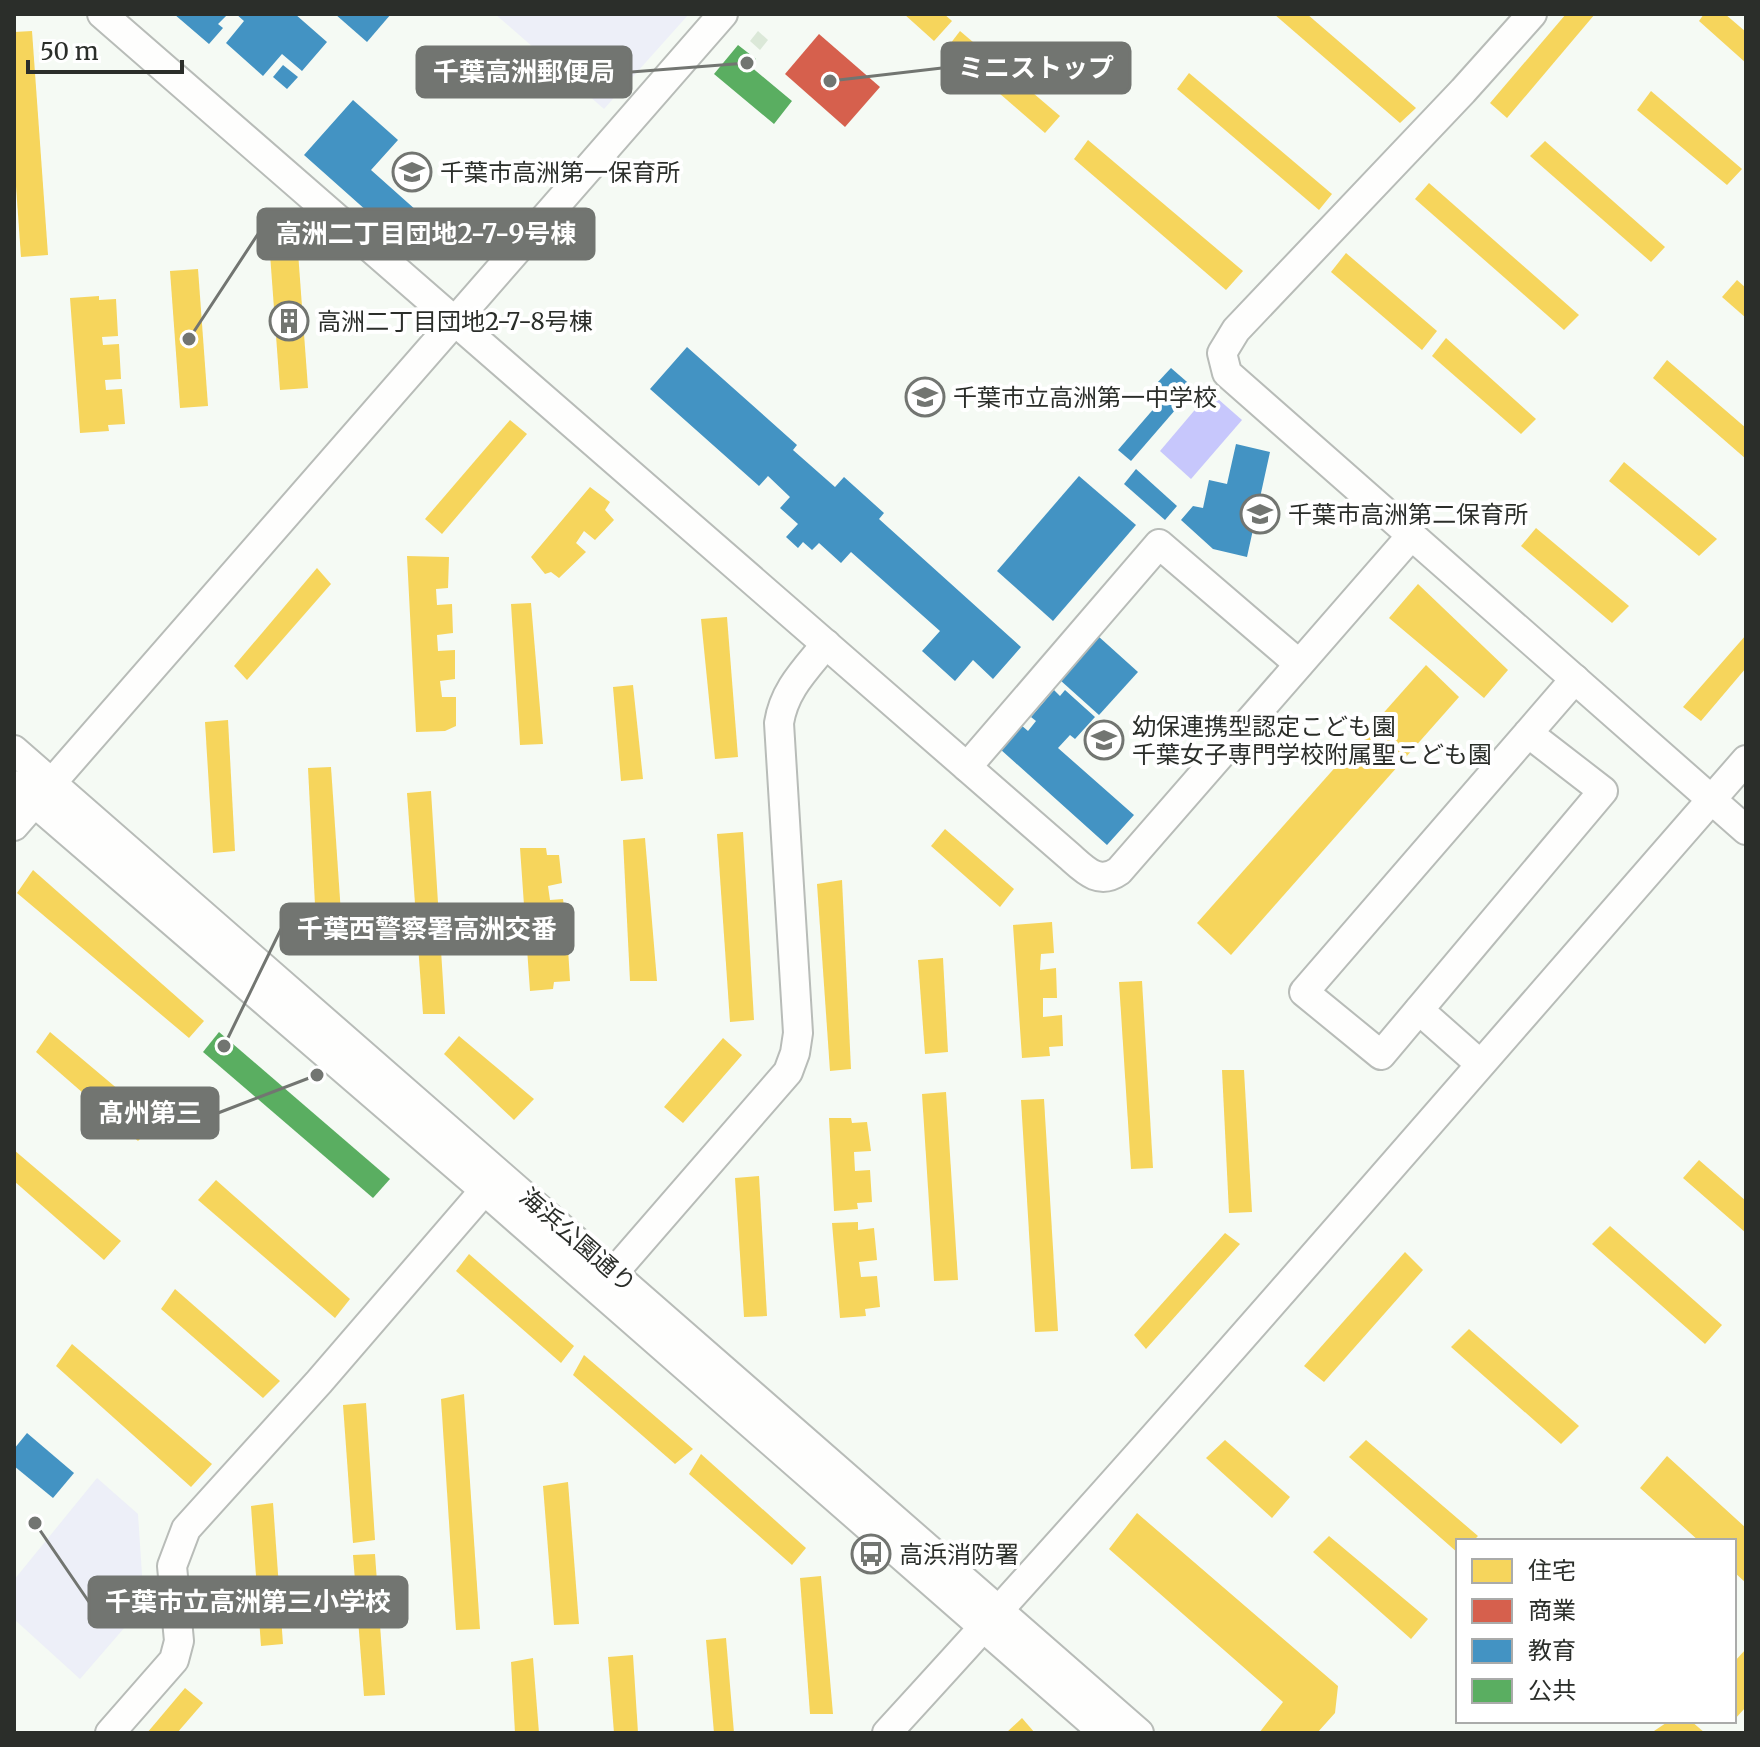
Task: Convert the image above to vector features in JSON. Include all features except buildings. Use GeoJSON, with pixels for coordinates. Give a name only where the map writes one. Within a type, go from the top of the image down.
{"type":"FeatureCollection","features":[{"type":"Feature","properties":{"kind":"street"},"geometry":{"type":"LineString","coordinates":[[102,14],[1096,877],[1112,876],[1411,536]]}},
{"type":"Feature","properties":{"kind":"street"},"geometry":{"type":"LineString","coordinates":[[14,826],[33,790],[456,322],[723,14]]}},
{"type":"Feature","properties":{"kind":"street"},"geometry":{"type":"LineString","coordinates":[[1532,14],[1241,326],[1222,353],[1227,373],[1746,830]]}},
{"type":"Feature","properties":{"kind":"street"},"geometry":{"type":"LineString","coordinates":[[967,767],[1159,544],[1299,664]]}},
{"type":"Feature","properties":{"kind":"street"},"geometry":{"type":"LineString","coordinates":[[606,1281],[788,1072],[795,1053],[798,1033],[779,723],[789,688],[826,644]]}},
{"type":"Feature","properties":{"kind":"street"},"geometry":{"type":"LineString","coordinates":[[1528,733],[1603,791],[1381,1055],[1304,992],[1528,733],[1575,679]]}},
{"type":"Feature","properties":{"kind":"street","name":"海浜公園通り"},"geometry":{"type":"LineString","coordinates":[[14,750],[33,790],[492,1181],[991,1619],[1139,1733]]}},
{"type":"Feature","properties":{"kind":"street"},"geometry":{"type":"LineString","coordinates":[[887,1733],[991,1619],[1746,760]]}},
{"type":"Feature","properties":{"kind":"street"},"geometry":{"type":"LineString","coordinates":[[1419,1010],[1480,1064]]}},
{"type":"Feature","properties":{"kind":"street"},"geometry":{"type":"LineString","coordinates":[[110,1733],[174,1660],[179,1641],[172,1566],[186,1529],[319,1382],[492,1181]]}},
{"type":"Feature","properties":{"kind":"street","name":"海浜公園通り"},"geometry":{"type":"LineString","coordinates":[[991,1619],[1104,1733]]}},
{"type":"Feature","properties":{"kind":"shaded area"},"geometry":{"type":"Polygon","coordinates":[[[495,14],[689,14],[604,109],[495,14]]]}},
{"type":"Feature","properties":{"kind":"shaded area"},"geometry":{"type":"Polygon","coordinates":[[[97,1478],[138,1514],[144,1605],[80,1679],[14,1619],[14,1580],[97,1478]]]}},
{"type":"Feature","properties":{"kind":"water"},"geometry":{"type":"Polygon","coordinates":[[[1210,392],[1242,420],[1191,479],[1160,451],[1210,392]]]}},
{"type":"Feature","properties":{"kind":"place","name":"千葉高洲郵便局"},"geometry":{"type":"Point","coordinates":[747,63]}},
{"type":"Feature","properties":{"kind":"place","name":"ミニストップ"},"geometry":{"type":"Point","coordinates":[830,81]}},
{"type":"Feature","properties":{"kind":"place","name":"千葉市高洲第一保育所"},"geometry":{"type":"Point","coordinates":[412,172]}},
{"type":"Feature","properties":{"kind":"place","name":"高洲二丁目団地2-7-8号棟"},"geometry":{"type":"Point","coordinates":[289,321]}},
{"type":"Feature","properties":{"kind":"place","name":"高洲二丁目団地2-7-9号棟"},"geometry":{"type":"Point","coordinates":[189,339]}},
{"type":"Feature","properties":{"kind":"place","name":"千葉市立高洲第一中学校"},"geometry":{"type":"Point","coordinates":[925,397]}},
{"type":"Feature","properties":{"kind":"place","name":"千葉市高洲第二保育所"},"geometry":{"type":"Point","coordinates":[1260,514]}},
{"type":"Feature","properties":{"kind":"place","name":"幼保連携型認定こども園 千葉女子専門学校附属聖こども園"},"geometry":{"type":"Point","coordinates":[1104,740]}},
{"type":"Feature","properties":{"kind":"place","name":"千葉西警察署高洲交番"},"geometry":{"type":"Point","coordinates":[224,1046]}},
{"type":"Feature","properties":{"kind":"place","name":"髙州第三"},"geometry":{"type":"Point","coordinates":[317,1075]}},
{"type":"Feature","properties":{"kind":"place","name":"千葉市立高洲第三小学校"},"geometry":{"type":"Point","coordinates":[35,1523]}},
{"type":"Feature","properties":{"kind":"place","name":"高浜消防署"},"geometry":{"type":"Point","coordinates":[871,1554]}}]}
